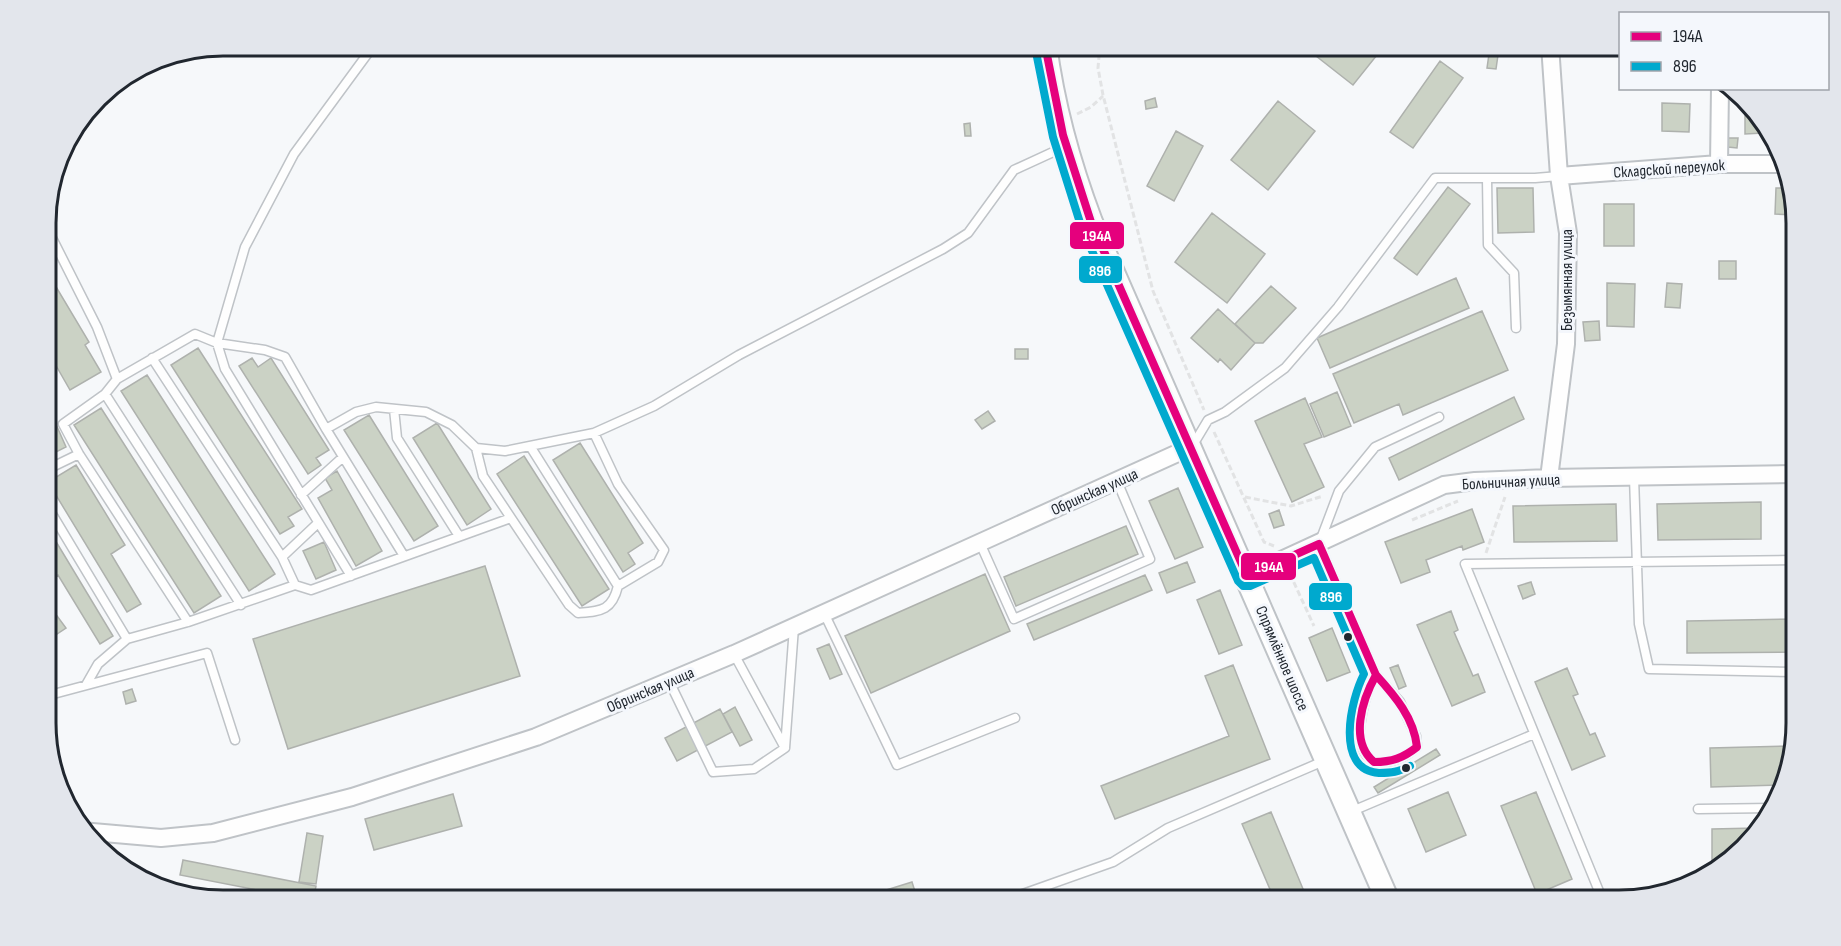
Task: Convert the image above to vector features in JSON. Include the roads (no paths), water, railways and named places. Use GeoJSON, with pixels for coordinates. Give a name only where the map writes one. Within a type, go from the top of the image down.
{"type":"FeatureCollection","features":[{"type":"Feature","properties":{"kind":"main road","name":"Спрямлённое шоссе"},"geometry":{"type":"LineString","coordinates":[[1047,56],[1059,122],[1091,222],[1383,890]]}},
{"type":"Feature","properties":{"kind":"street","name":"Безымянная улица"},"geometry":{"type":"LineString","coordinates":[[1549,478],[1566,344],[1568,233],[1559,176],[1551,56]]}},
{"type":"Feature","properties":{"kind":"street"},"geometry":{"type":"LineString","coordinates":[[1719,164],[1720,90]]}},
{"type":"Feature","properties":{"kind":"street","name":"Складской переулок"},"geometry":{"type":"LineString","coordinates":[[1559,176],[1719,164],[1775,164]]}},
{"type":"Feature","properties":{"kind":"street","name":"Обринская улица"},"geometry":{"type":"LineString","coordinates":[[96,832],[161,838],[213,833],[352,797],[536,737],[734,654],[1191,447]]}},
{"type":"Feature","properties":{"kind":"street","name":"Больничная улица"},"geometry":{"type":"LineString","coordinates":[[1247,576],[1287,568],[1444,484],[1549,478],[1786,474]]}},
{"type":"Feature","properties":{"kind":"lane"},"geometry":{"type":"LineString","coordinates":[[351,576],[225,369],[217,343],[244,247],[294,154],[366,56]]}},
{"type":"Feature","properties":{"kind":"lane"},"geometry":{"type":"LineString","coordinates":[[476,448],[506,451],[594,433],[654,406],[739,355],[943,249],[968,233],[1014,170],[1066,146]]}},
{"type":"Feature","properties":{"kind":"lane"},"geometry":{"type":"LineString","coordinates":[[1191,447],[1208,420],[1225,412],[1285,368],[1338,307],[1435,178],[1559,176]]}},
{"type":"Feature","properties":{"kind":"lane"},"geometry":{"type":"LineString","coordinates":[[1487,178],[1488,245],[1514,273],[1516,328]]}},
{"type":"Feature","properties":{"kind":"lane"},"geometry":{"type":"LineString","coordinates":[[56,246],[97,327],[117,379]]}},
{"type":"Feature","properties":{"kind":"lane"},"geometry":{"type":"LineString","coordinates":[[188,622],[79,454],[63,424],[105,394],[117,379],[195,334],[217,343],[266,350],[285,357],[404,556]]}},
{"type":"Feature","properties":{"kind":"lane"},"geometry":{"type":"LineString","coordinates":[[152,358],[282,557],[295,585]]}},
{"type":"Feature","properties":{"kind":"lane"},"geometry":{"type":"LineString","coordinates":[[105,394],[241,605]]}},
{"type":"Feature","properties":{"kind":"lane"},"geometry":{"type":"LineString","coordinates":[[326,429],[356,412],[376,407],[426,412],[452,425],[476,448],[483,476],[569,605],[578,613],[602,611],[615,600],[618,586],[530,446]]}},
{"type":"Feature","properties":{"kind":"lane"},"geometry":{"type":"LineString","coordinates":[[394,409],[397,438],[459,536]]}},
{"type":"Feature","properties":{"kind":"lane"},"geometry":{"type":"LineString","coordinates":[[1376,675],[1371,682],[1363,706],[1360,730],[1364,753],[1374,762],[1394,763],[1417,747],[1416,736],[1400,702],[1376,675],[1322,551],[1339,491],[1375,447],[1439,417]]}},
{"type":"Feature","properties":{"kind":"lane"},"geometry":{"type":"LineString","coordinates":[[594,433],[618,484],[664,550],[658,562],[618,586]]}},
{"type":"Feature","properties":{"kind":"lane"},"geometry":{"type":"LineString","coordinates":[[56,465],[79,454]]}},
{"type":"Feature","properties":{"kind":"lane"},"geometry":{"type":"LineString","coordinates":[[302,495],[343,457]]}},
{"type":"Feature","properties":{"kind":"lane"},"geometry":{"type":"LineString","coordinates":[[1634,477],[1639,624],[1649,669],[1786,672]]}},
{"type":"Feature","properties":{"kind":"lane"},"geometry":{"type":"LineString","coordinates":[[980,543],[1014,619],[1150,559],[1117,481]]}},
{"type":"Feature","properties":{"kind":"lane"},"geometry":{"type":"LineString","coordinates":[[86,685],[98,664],[127,639],[241,605],[295,585],[310,590],[511,518]]}},
{"type":"Feature","properties":{"kind":"lane"},"geometry":{"type":"LineString","coordinates":[[56,521],[127,639]]}},
{"type":"Feature","properties":{"kind":"lane"},"geometry":{"type":"LineString","coordinates":[[282,557],[318,523]]}},
{"type":"Feature","properties":{"kind":"lane"},"geometry":{"type":"LineString","coordinates":[[1598,890],[1465,564],[1786,560]]}},
{"type":"Feature","properties":{"kind":"lane"},"geometry":{"type":"LineString","coordinates":[[824,613],[897,765],[1015,718]]}},
{"type":"Feature","properties":{"kind":"lane"},"geometry":{"type":"LineString","coordinates":[[785,748],[794,627]]}},
{"type":"Feature","properties":{"kind":"lane"},"geometry":{"type":"LineString","coordinates":[[56,693],[207,653],[235,740]]}},
{"type":"Feature","properties":{"kind":"lane"},"geometry":{"type":"LineString","coordinates":[[734,654],[785,748]]}},
{"type":"Feature","properties":{"kind":"lane"},"geometry":{"type":"LineString","coordinates":[[669,681],[713,772],[754,769],[785,748]]}},
{"type":"Feature","properties":{"kind":"lane"},"geometry":{"type":"LineString","coordinates":[[1349,812],[1534,734]]}},
{"type":"Feature","properties":{"kind":"lane"},"geometry":{"type":"LineString","coordinates":[[1034,890],[1113,862],[1168,828],[1327,760]]}},
{"type":"Feature","properties":{"kind":"lane"},"geometry":{"type":"LineString","coordinates":[[1698,809],[1762,808]]}}]}
